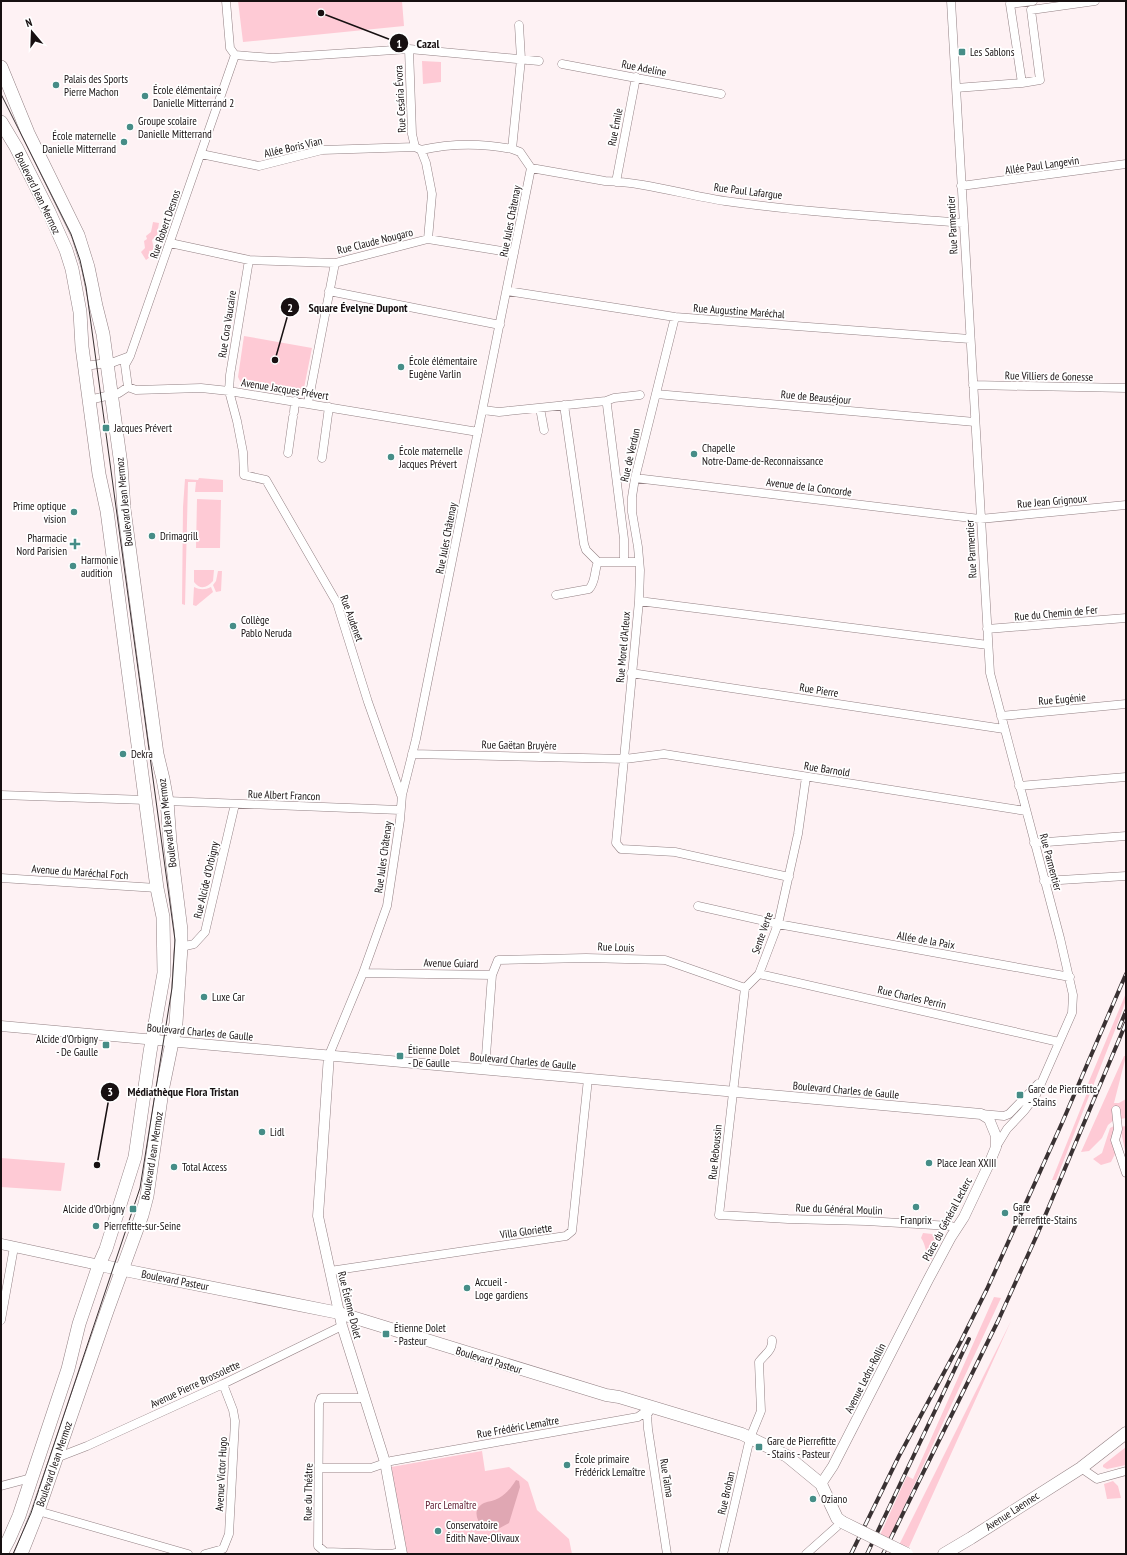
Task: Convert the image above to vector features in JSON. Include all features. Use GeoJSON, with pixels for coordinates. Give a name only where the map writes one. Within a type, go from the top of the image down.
{"type":"FeatureCollection","features":[{"type":"Feature","properties":{"kind":"main road","name":"Boulevard Jean Mermoz"},"geometry":{"type":"LineString","coordinates":[[3,71],[28,133],[78,235],[88,267],[103,334],[121,465],[124,509],[157,754],[167,801],[170,842],[181,930],[176,1023],[162,1090],[147,1196],[142,1215],[38,1511],[21,1554]]}},
{"type":"Feature","properties":{"kind":"main road","name":"Boulevard Jean Mermoz"},"geometry":{"type":"LineString","coordinates":[[1,122],[16,147],[49,212],[66,250],[76,290],[84,366],[99,474],[107,511],[157,888],[163,917],[164,973],[152,1040],[135,1157],[106,1249],[79,1324],[68,1369],[19,1516],[1,1554]]}},
{"type":"Feature","properties":{"kind":"main road","name":"Boulevard Pasteur"},"geometry":{"type":"LineString","coordinates":[[99,1265],[339,1313],[583,1388],[652,1407],[750,1438],[787,1456],[821,1484]]}},
{"type":"Feature","properties":{"kind":"main road","name":"Avenue Laennec"},"geometry":{"type":"LineString","coordinates":[[944,1554],[1081,1468],[1126,1433]]}},
{"type":"Feature","properties":{"kind":"main road"},"geometry":{"type":"LineString","coordinates":[[821,1484],[837,1518],[842,1522],[907,1554]]}},
{"type":"Feature","properties":{"kind":"street"},"geometry":{"type":"LineString","coordinates":[[226,1],[230,48],[235,55],[273,58],[409,49],[539,61]]}},
{"type":"Feature","properties":{"kind":"street","name":"Rue Parmentier"},"geometry":{"type":"LineString","coordinates":[[951,1],[990,673],[1070,977],[1073,995],[1072,1014],[1043,1079],[1031,1101],[1007,1129],[996,1146]]}},
{"type":"Feature","properties":{"kind":"street"},"geometry":{"type":"LineString","coordinates":[[1022,82],[1010,4],[1033,1]]}},
{"type":"Feature","properties":{"kind":"street"},"geometry":{"type":"LineString","coordinates":[[956,88],[1040,80],[1031,10],[1096,1]]}},
{"type":"Feature","properties":{"kind":"street"},"geometry":{"type":"LineString","coordinates":[[519,25],[521,60],[512,150],[520,152],[531,168]]}},
{"type":"Feature","properties":{"kind":"street","name":"Rue Cesária Évora"},"geometry":{"type":"LineString","coordinates":[[409,49],[412,134],[426,163],[432,194],[428,239]]}},
{"type":"Feature","properties":{"kind":"street","name":"Rue Robert Desnos"},"geometry":{"type":"LineString","coordinates":[[128,387],[125,365],[130,356],[235,55]]}},
{"type":"Feature","properties":{"kind":"street","name":"Rue Adeline"},"geometry":{"type":"LineString","coordinates":[[562,64],[721,94]]}},
{"type":"Feature","properties":{"kind":"street","name":"Rue Émile"},"geometry":{"type":"LineString","coordinates":[[616,182],[636,78]]}},
{"type":"Feature","properties":{"kind":"street","name":"Allée Boris Vian"},"geometry":{"type":"LineString","coordinates":[[201,154],[259,166],[322,150],[418,149],[468,144],[493,146],[512,150]]}},
{"type":"Feature","properties":{"kind":"street","name":"Allée Paul Langevin"},"geometry":{"type":"LineString","coordinates":[[961,186],[1126,164]]}},
{"type":"Feature","properties":{"kind":"street","name":"Rue Paul Lafargue"},"geometry":{"type":"LineString","coordinates":[[531,168],[605,182],[616,182],[724,201],[963,223]]}},
{"type":"Feature","properties":{"kind":"street","name":"Rue Jules Châtenay"},"geometry":{"type":"LineString","coordinates":[[329,1055],[363,972],[387,906],[400,821],[402,795],[416,739],[531,168]]}},
{"type":"Feature","properties":{"kind":"street","name":"Rue Claude Nougaro"},"geometry":{"type":"LineString","coordinates":[[170,243],[249,260],[335,263],[428,239],[514,253]]}},
{"type":"Feature","properties":{"kind":"street","name":"Rue Cora Vaucaire"},"geometry":{"type":"LineString","coordinates":[[244,475],[243,452],[229,391],[230,375],[249,260]]}},
{"type":"Feature","properties":{"kind":"street"},"geometry":{"type":"LineString","coordinates":[[308,403],[335,263]]}},
{"type":"Feature","properties":{"kind":"street","name":"Rue Augustine Maréchal"},"geometry":{"type":"LineString","coordinates":[[507,290],[675,317],[970,339]]}},
{"type":"Feature","properties":{"kind":"street"},"geometry":{"type":"LineString","coordinates":[[329,291],[500,325]]}},
{"type":"Feature","properties":{"kind":"street","name":"Rue de Verdun"},"geometry":{"type":"LineString","coordinates":[[639,601],[638,547],[632,512],[632,497],[635,478],[675,317]]}},
{"type":"Feature","properties":{"kind":"street"},"geometry":{"type":"LineString","coordinates":[[84,366],[107,363],[130,356]]}},
{"type":"Feature","properties":{"kind":"street","name":"Rue Villiers de Gonesse"},"geometry":{"type":"LineString","coordinates":[[973,385],[1126,388]]}},
{"type":"Feature","properties":{"kind":"street"},"geometry":{"type":"LineString","coordinates":[[89,400],[119,393],[128,387]]}},
{"type":"Feature","properties":{"kind":"street","name":"Avenue Jacques Prévert"},"geometry":{"type":"LineString","coordinates":[[128,387],[136,390],[201,388],[229,391],[478,432]]}},
{"type":"Feature","properties":{"kind":"street","name":"Rue de Beauséjour"},"geometry":{"type":"LineString","coordinates":[[656,394],[975,422]]}},
{"type":"Feature","properties":{"kind":"street"},"geometry":{"type":"LineString","coordinates":[[483,410],[499,412],[606,401],[614,398],[640,395]]}},
{"type":"Feature","properties":{"kind":"street"},"geometry":{"type":"LineString","coordinates":[[288,453],[295,401]]}},
{"type":"Feature","properties":{"kind":"street"},"geometry":{"type":"LineString","coordinates":[[606,401],[624,539],[624,561]]}},
{"type":"Feature","properties":{"kind":"street"},"geometry":{"type":"LineString","coordinates":[[564,405],[586,550],[598,562],[639,562]]}},
{"type":"Feature","properties":{"kind":"street"},"geometry":{"type":"LineString","coordinates":[[322,458],[328,407]]}},
{"type":"Feature","properties":{"kind":"street"},"geometry":{"type":"LineString","coordinates":[[540,408],[544,430]]}},
{"type":"Feature","properties":{"kind":"street","name":"Rue Audenet"},"geometry":{"type":"LineString","coordinates":[[244,475],[266,480],[337,603],[368,702],[402,795]]}},
{"type":"Feature","properties":{"kind":"street","name":"Avenue de la Concorde"},"geometry":{"type":"LineString","coordinates":[[635,478],[980,519]]}},
{"type":"Feature","properties":{"kind":"street","name":"Rue Jean Grignoux"},"geometry":{"type":"LineString","coordinates":[[980,519],[1126,506]]}},
{"type":"Feature","properties":{"kind":"street"},"geometry":{"type":"LineString","coordinates":[[556,595],[589,589],[594,579],[598,562]]}},
{"type":"Feature","properties":{"kind":"street","name":"Rue Morel d'Arleux"},"geometry":{"type":"LineString","coordinates":[[789,878],[675,852],[621,849],[616,843],[639,601],[988,645]]}},
{"type":"Feature","properties":{"kind":"street","name":"Rue du Chemin de Fer"},"geometry":{"type":"LineString","coordinates":[[987,630],[1126,618]]}},
{"type":"Feature","properties":{"kind":"street","name":"Rue Pierre"},"geometry":{"type":"LineString","coordinates":[[632,673],[1004,729]]}},
{"type":"Feature","properties":{"kind":"street","name":"Rue Eugénie"},"geometry":{"type":"LineString","coordinates":[[1001,716],[1126,704]]}},
{"type":"Feature","properties":{"kind":"street","name":"Rue Gaëtan Bruyère"},"geometry":{"type":"LineString","coordinates":[[412,754],[625,759]]}},
{"type":"Feature","properties":{"kind":"street","name":"Rue Barnold"},"geometry":{"type":"LineString","coordinates":[[625,759],[664,754],[1026,812]]}},
{"type":"Feature","properties":{"kind":"street","name":"Sente Verte"},"geometry":{"type":"LineString","coordinates":[[745,988],[759,974],[778,924],[798,834],[806,777]]}},
{"type":"Feature","properties":{"kind":"street"},"geometry":{"type":"LineString","coordinates":[[1019,786],[1126,777]]}},
{"type":"Feature","properties":{"kind":"street"},"geometry":{"type":"LineString","coordinates":[[1,795],[146,800]]}},
{"type":"Feature","properties":{"kind":"street","name":"Rue Albert Francon"},"geometry":{"type":"LineString","coordinates":[[167,801],[400,810]]}},
{"type":"Feature","properties":{"kind":"street","name":"Rue Alcide d'Orbigny"},"geometry":{"type":"LineString","coordinates":[[181,947],[194,944],[205,932],[235,804]]}},
{"type":"Feature","properties":{"kind":"street"},"geometry":{"type":"LineString","coordinates":[[1034,843],[1126,836]]}},
{"type":"Feature","properties":{"kind":"street"},"geometry":{"type":"LineString","coordinates":[[1044,881],[1126,876]]}},
{"type":"Feature","properties":{"kind":"street","name":"Avenue du Maréchal Foch"},"geometry":{"type":"LineString","coordinates":[[1,878],[157,888]]}},
{"type":"Feature","properties":{"kind":"street","name":"Allée de la Paix"},"geometry":{"type":"LineString","coordinates":[[698,906],[778,924],[1070,977]]}},
{"type":"Feature","properties":{"kind":"street","name":"Rue Louis"},"geometry":{"type":"LineString","coordinates":[[492,975],[498,960],[586,958],[665,960],[745,988]]}},
{"type":"Feature","properties":{"kind":"street","name":"Avenue Guiard"},"geometry":{"type":"LineString","coordinates":[[363,972],[492,975],[485,1069]]}},
{"type":"Feature","properties":{"kind":"street","name":"Rue Charles Perrin"},"geometry":{"type":"LineString","coordinates":[[759,974],[1059,1042]]}},
{"type":"Feature","properties":{"kind":"street"},"geometry":{"type":"LineString","coordinates":[[732,1092],[745,988]]}},
{"type":"Feature","properties":{"kind":"street","name":"Boulevard Charles de Gaulle"},"geometry":{"type":"LineString","coordinates":[[1,1026],[981,1114]]}},
{"type":"Feature","properties":{"kind":"street","name":"Rue Étienne Dolet"},"geometry":{"type":"LineString","coordinates":[[329,1055],[318,1216],[342,1326],[385,1462],[402,1553]]}},
{"type":"Feature","properties":{"kind":"street","name":"Villa Gloriette"},"geometry":{"type":"LineString","coordinates":[[330,1271],[566,1236],[572,1231],[588,1078]]}},
{"type":"Feature","properties":{"kind":"street","name":"Rue Parmentier"},"geometry":{"type":"LineString","coordinates":[[981,1114],[1004,1116],[1010,1114],[1043,1079]]}},
{"type":"Feature","properties":{"kind":"street","name":"Rue Reboussin"},"geometry":{"type":"LineString","coordinates":[[719,1215],[732,1092]]}},
{"type":"Feature","properties":{"kind":"street"},"geometry":{"type":"LineString","coordinates":[[1116,1113],[1118,1129],[1115,1140],[1126,1173]]}},
{"type":"Feature","properties":{"kind":"street"},"geometry":{"type":"LineString","coordinates":[[981,1114],[989,1119],[994,1127],[996,1146]]}},
{"type":"Feature","properties":{"kind":"street","name":"Place du Général Leclerc"},"geometry":{"type":"LineString","coordinates":[[928,1280],[964,1217],[996,1146]]}},
{"type":"Feature","properties":{"kind":"street","name":"Rue du Général Moulin"},"geometry":{"type":"LineString","coordinates":[[719,1215],[762,1218],[866,1221],[951,1226],[957,1228]]}},
{"type":"Feature","properties":{"kind":"street","name":"Boulevard Pasteur"},"geometry":{"type":"LineString","coordinates":[[1,1244],[99,1265]]}},
{"type":"Feature","properties":{"kind":"street"},"geometry":{"type":"LineString","coordinates":[[1,1320],[14,1247]]}},
{"type":"Feature","properties":{"kind":"street","name":"Avenue Ledru-Rollin"},"geometry":{"type":"LineString","coordinates":[[821,1484],[834,1466],[928,1280]]}},
{"type":"Feature","properties":{"kind":"street","name":"Avenue Pierre Brossolette"},"geometry":{"type":"LineString","coordinates":[[56,1458],[87,1446],[223,1384],[342,1326]]}},
{"type":"Feature","properties":{"kind":"street","name":"Rue Brohan"},"geometry":{"type":"LineString","coordinates":[[722,1554],[750,1438],[761,1411],[762,1393],[759,1362],[771,1349],[772,1340]]}},
{"type":"Feature","properties":{"kind":"street","name":"Avenue Victor Hugo"},"geometry":{"type":"LineString","coordinates":[[205,1554],[223,1549],[229,1534],[235,1421],[223,1384]]}},
{"type":"Feature","properties":{"kind":"street","name":"Rue du Théâtre"},"geometry":{"type":"LineString","coordinates":[[365,1398],[320,1398],[318,1546],[325,1552],[402,1553]]}},
{"type":"Feature","properties":{"kind":"street","name":"Rue Frédéric Lemaître"},"geometry":{"type":"LineString","coordinates":[[320,1468],[371,1468],[385,1462],[638,1417],[652,1407]]}},
{"type":"Feature","properties":{"kind":"street","name":"Rue Talma"},"geometry":{"type":"LineString","coordinates":[[652,1407],[647,1416],[648,1429],[667,1554]]}},
{"type":"Feature","properties":{"kind":"street"},"geometry":{"type":"LineString","coordinates":[[1081,1468],[1098,1479],[1126,1471]]}},
{"type":"Feature","properties":{"kind":"street"},"geometry":{"type":"LineString","coordinates":[[1,1486],[31,1478]]}},
{"type":"Feature","properties":{"kind":"street"},"geometry":{"type":"LineString","coordinates":[[38,1511],[188,1554]]}},
{"type":"Feature","properties":{"kind":"street"},"geometry":{"type":"LineString","coordinates":[[806,1554],[842,1522]]}},
{"type":"Feature","properties":{"kind":"green space"},"geometry":{"type":"Polygon","coordinates":[[[238,1],[402,1],[404,26],[243,42],[238,1]]]}},
{"type":"Feature","properties":{"kind":"green space"},"geometry":{"type":"Polygon","coordinates":[[[422,61],[441,62],[441,82],[423,84],[422,61]]]}},
{"type":"Feature","properties":{"kind":"green space"},"geometry":{"type":"Polygon","coordinates":[[[153,222],[159,223],[157,235],[152,240],[154,250],[149,251],[150,257],[146,260],[141,252],[145,248],[144,241],[147,239],[146,236],[151,232],[153,222]]]}},
{"type":"Feature","properties":{"kind":"green space"},"geometry":{"type":"Polygon","coordinates":[[[244,336],[312,348],[303,393],[241,383],[238,377],[244,336]]]}},
{"type":"Feature","properties":{"kind":"green space"},"geometry":{"type":"Polygon","coordinates":[[[199,478],[223,480],[223,492],[195,492],[196,482],[188,482],[185,605],[182,604],[183,507],[185,479],[198,480],[199,478]]]}},
{"type":"Feature","properties":{"kind":"green space"},"geometry":{"type":"Polygon","coordinates":[[[197,499],[221,500],[220,548],[196,548],[197,499]]]}},
{"type":"Feature","properties":{"kind":"green space"},"geometry":{"type":"Polygon","coordinates":[[[194,570],[214,570],[213,581],[206,587],[196,585],[194,582],[194,570]]]}},
{"type":"Feature","properties":{"kind":"green space"},"geometry":{"type":"Polygon","coordinates":[[[218,571],[222,571],[221,591],[216,592],[213,585],[216,581],[218,571]]]}},
{"type":"Feature","properties":{"kind":"green space"},"geometry":{"type":"Polygon","coordinates":[[[194,587],[198,589],[207,589],[211,587],[213,592],[196,606],[193,605],[194,587]]]}},
{"type":"Feature","properties":{"kind":"green space"},"geometry":{"type":"Polygon","coordinates":[[[1126,993],[1126,1000],[1117,1025],[1056,1180],[1052,1180],[1089,1088],[1087,1086],[1126,993]]]}},
{"type":"Feature","properties":{"kind":"green space"},"geometry":{"type":"Polygon","coordinates":[[[1124,1056],[1126,1056],[1114,1103],[1119,1103],[1126,1099],[1126,1118],[1114,1120],[1108,1125],[1102,1138],[1089,1151],[1081,1152],[1124,1056]]]}},
{"type":"Feature","properties":{"kind":"green space"},"geometry":{"type":"Polygon","coordinates":[[[1114,1126],[1116,1152],[1111,1162],[1101,1165],[1093,1159],[1102,1153],[1110,1128],[1114,1126]]]}},
{"type":"Feature","properties":{"kind":"green space"},"geometry":{"type":"Polygon","coordinates":[[[1126,1126],[1126,1155],[1120,1127],[1126,1126]]]}},
{"type":"Feature","properties":{"kind":"green space"},"geometry":{"type":"Polygon","coordinates":[[[1,1158],[65,1163],[61,1191],[1,1187],[1,1158]]]}},
{"type":"Feature","properties":{"kind":"green space"},"geometry":{"type":"Polygon","coordinates":[[[923,1233],[936,1236],[937,1234],[940,1237],[939,1243],[931,1260],[921,1238],[923,1233]]]}},
{"type":"Feature","properties":{"kind":"green space"},"geometry":{"type":"Polygon","coordinates":[[[994,1297],[1001,1298],[889,1539],[880,1535],[907,1476],[913,1479],[994,1297]]]}},
{"type":"Feature","properties":{"kind":"green space"},"geometry":{"type":"Polygon","coordinates":[[[1011,1321],[909,1547],[899,1545],[1011,1321]]]}},
{"type":"Feature","properties":{"kind":"green space"},"geometry":{"type":"Polygon","coordinates":[[[1126,1447],[1126,1465],[1107,1469],[1103,1467],[1103,1465],[1126,1447]]]}},
{"type":"Feature","properties":{"kind":"green space","name":"Parc Lemaître"},"geometry":{"type":"Polygon","coordinates":[[[482,1451],[485,1471],[509,1467],[528,1482],[537,1510],[569,1539],[572,1554],[407,1554],[391,1467],[482,1451]]]}},
{"type":"Feature","properties":{"kind":"green space"},"geometry":{"type":"Polygon","coordinates":[[[1113,1481],[1118,1486],[1121,1498],[1107,1499],[1104,1484],[1113,1481]]]}},
{"type":"Feature","properties":{"kind":"shaded area"},"geometry":{"type":"Polygon","coordinates":[[[516,1480],[519,1481],[520,1487],[509,1523],[498,1529],[485,1528],[479,1522],[477,1516],[478,1509],[484,1503],[502,1496],[516,1480]]]}},
{"type":"Feature","properties":{"kind":"tram line"},"geometry":{"type":"LineString","coordinates":[[1,94],[71,234],[80,260],[86,287],[175,940],[172,988],[140,1188],[31,1513],[13,1554]]}},
{"type":"Feature","properties":{"kind":"railway"},"geometry":{"type":"LineString","coordinates":[[851,1554],[899,1456],[961,1341],[987,1289],[1062,1123],[1126,974]]}},
{"type":"Feature","properties":{"kind":"railway"},"geometry":{"type":"LineString","coordinates":[[1119,1028],[1126,1011]]}},
{"type":"Feature","properties":{"kind":"railway"},"geometry":{"type":"LineString","coordinates":[[883,1554],[998,1321],[1037,1235],[1126,1023]]}},
{"type":"Feature","properties":{"kind":"railway"},"geometry":{"type":"LineString","coordinates":[[867,1554],[969,1339]]}},
{"type":"Feature","properties":{"kind":"place","name":"Cazal"},"geometry":{"type":"Point","coordinates":[321,13]}},
{"type":"Feature","properties":{"kind":"place","name":"Les Sablons"},"geometry":{"type":"Point","coordinates":[962,52]}},
{"type":"Feature","properties":{"kind":"place","name":"Palais des Sports Pierre Machon"},"geometry":{"type":"Point","coordinates":[56,85]}},
{"type":"Feature","properties":{"kind":"place","name":"École élémentaire Danielle Mitterrand 2"},"geometry":{"type":"Point","coordinates":[145,96]}},
{"type":"Feature","properties":{"kind":"place","name":"Groupe scolaire Danielle Mitterrand"},"geometry":{"type":"Point","coordinates":[130,127]}},
{"type":"Feature","properties":{"kind":"place","name":"École maternelle Danielle Mitterrand"},"geometry":{"type":"Point","coordinates":[124,142]}},
{"type":"Feature","properties":{"kind":"place","name":"Square Évelyne Dupont"},"geometry":{"type":"Point","coordinates":[275,360]}},
{"type":"Feature","properties":{"kind":"place","name":"École élémentaire Eugène Varlin"},"geometry":{"type":"Point","coordinates":[401,367]}},
{"type":"Feature","properties":{"kind":"place","name":"Jacques Prévert"},"geometry":{"type":"Point","coordinates":[106,428]}},
{"type":"Feature","properties":{"kind":"place","name":"Chapelle Notre-Dame-de-Reconnaissance"},"geometry":{"type":"Point","coordinates":[694,454]}},
{"type":"Feature","properties":{"kind":"place","name":"École maternelle Jacques Prévert"},"geometry":{"type":"Point","coordinates":[391,457]}},
{"type":"Feature","properties":{"kind":"place","name":"Prime optique vision"},"geometry":{"type":"Point","coordinates":[74,512]}},
{"type":"Feature","properties":{"kind":"place","name":"Drimagrill"},"geometry":{"type":"Point","coordinates":[152,536]}},
{"type":"Feature","properties":{"kind":"place","name":"Pharmacie Nord Parisien"},"geometry":{"type":"Point","coordinates":[75,544]}},
{"type":"Feature","properties":{"kind":"place","name":"Harmonie audition"},"geometry":{"type":"Point","coordinates":[73,566]}},
{"type":"Feature","properties":{"kind":"place","name":"Collège Pablo Neruda"},"geometry":{"type":"Point","coordinates":[233,626]}},
{"type":"Feature","properties":{"kind":"place","name":"Dekra"},"geometry":{"type":"Point","coordinates":[123,754]}},
{"type":"Feature","properties":{"kind":"place","name":"Luxe Car"},"geometry":{"type":"Point","coordinates":[204,997]}},
{"type":"Feature","properties":{"kind":"place","name":"Alcide d'Orbigny - De Gaulle"},"geometry":{"type":"Point","coordinates":[106,1045]}},
{"type":"Feature","properties":{"kind":"place","name":"Étienne Dolet - De Gaulle"},"geometry":{"type":"Point","coordinates":[400,1056]}},
{"type":"Feature","properties":{"kind":"place","name":"Gare de Pierrefitte - Stains"},"geometry":{"type":"Point","coordinates":[1020,1095]}},
{"type":"Feature","properties":{"kind":"place","name":"Lidl"},"geometry":{"type":"Point","coordinates":[262,1132]}},
{"type":"Feature","properties":{"kind":"place","name":"Place Jean XXIII"},"geometry":{"type":"Point","coordinates":[929,1163]}},
{"type":"Feature","properties":{"kind":"place","name":"Médiathèque Flora Tristan"},"geometry":{"type":"Point","coordinates":[97,1165]}},
{"type":"Feature","properties":{"kind":"place","name":"Total Access"},"geometry":{"type":"Point","coordinates":[174,1167]}},
{"type":"Feature","properties":{"kind":"place","name":"Franprix"},"geometry":{"type":"Point","coordinates":[916,1207]}},
{"type":"Feature","properties":{"kind":"place","name":"Alcide d'Orbigny"},"geometry":{"type":"Point","coordinates":[133,1209]}},
{"type":"Feature","properties":{"kind":"place","name":"Gare Pierrefitte-Stains"},"geometry":{"type":"Point","coordinates":[1005,1213]}},
{"type":"Feature","properties":{"kind":"place","name":"Pierrefitte-sur-Seine"},"geometry":{"type":"Point","coordinates":[96,1226]}},
{"type":"Feature","properties":{"kind":"place","name":"Accueil - Loge gardiens"},"geometry":{"type":"Point","coordinates":[467,1288]}},
{"type":"Feature","properties":{"kind":"place","name":"Étienne Dolet - Pasteur"},"geometry":{"type":"Point","coordinates":[386,1334]}},
{"type":"Feature","properties":{"kind":"place","name":"Gare de Pierrefitte - Stains - Pasteur"},"geometry":{"type":"Point","coordinates":[759,1447]}},
{"type":"Feature","properties":{"kind":"place","name":"École primaire Frédérick Lemaître"},"geometry":{"type":"Point","coordinates":[567,1465]}},
{"type":"Feature","properties":{"kind":"place","name":"Oziano"},"geometry":{"type":"Point","coordinates":[813,1499]}},
{"type":"Feature","properties":{"kind":"place","name":"Conservatoire Édith Nave-Olivaux"},"geometry":{"type":"Point","coordinates":[438,1531]}}]}
